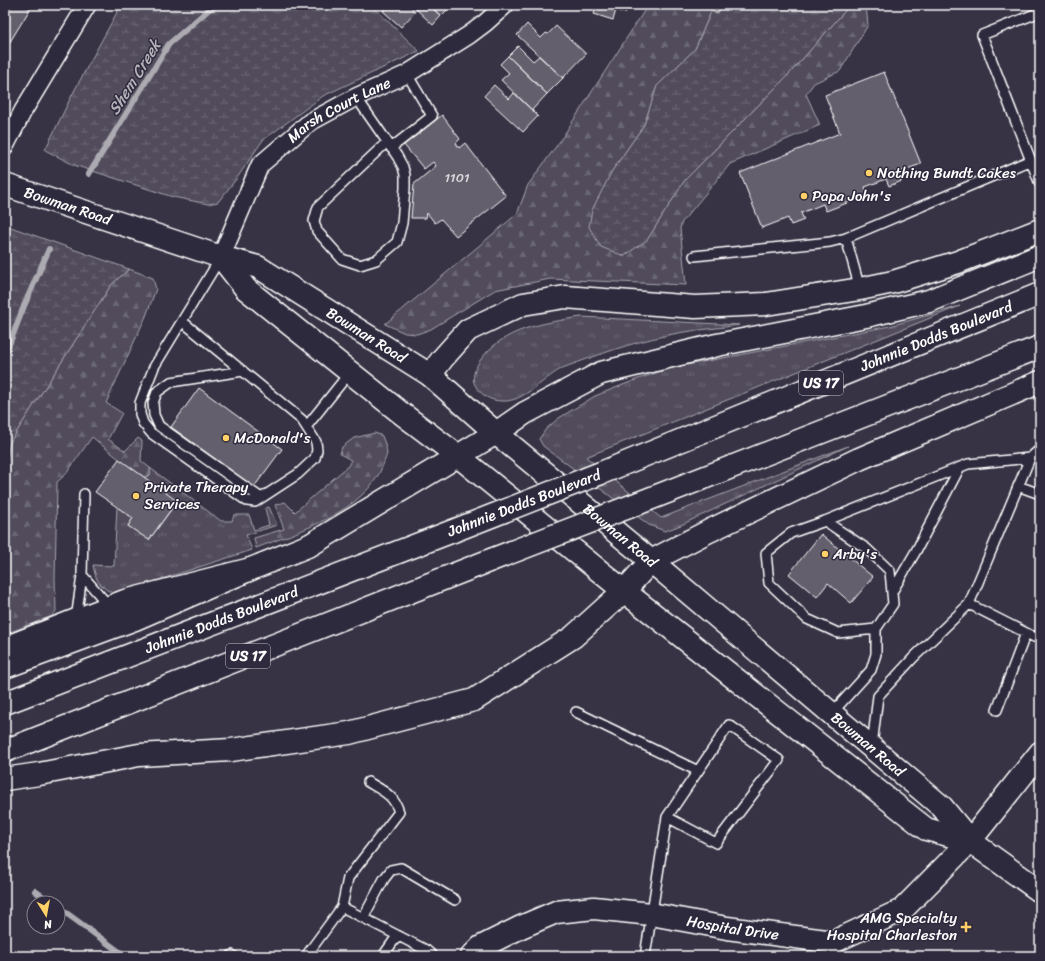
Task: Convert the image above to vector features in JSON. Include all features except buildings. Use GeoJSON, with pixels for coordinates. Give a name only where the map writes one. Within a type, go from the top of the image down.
{"type":"FeatureCollection","features":[{"type":"Feature","properties":{"kind":"main road","name":"Bowman Road"},"geometry":{"type":"LineString","coordinates":[[5,185],[222,257],[258,267],[430,375],[496,433],[651,561],[942,807],[970,841],[1040,891]]}},
{"type":"Feature","properties":{"kind":"main road"},"geometry":{"type":"LineString","coordinates":[[430,375],[468,330],[523,304],[565,297],[695,307],[766,304],[860,289],[893,282],[958,262],[1040,230]]}},
{"type":"Feature","properties":{"kind":"main road"},"geometry":{"type":"LineString","coordinates":[[5,667],[135,619],[310,544],[496,433],[525,413],[601,373],[717,345],[866,316],[929,301],[1040,256]]}},
{"type":"Feature","properties":{"kind":"main road","name":"Bowman Road"},"geometry":{"type":"LineString","coordinates":[[222,257],[246,289],[458,456],[624,591],[926,829],[970,841]]}},
{"type":"Feature","properties":{"kind":"main road","name":"Johnnie Dodds Boulevard"},"geometry":{"type":"LineString","coordinates":[[5,703],[602,473],[1040,294]]}},
{"type":"Feature","properties":{"kind":"main road","name":"US 17"},"geometry":{"type":"LineString","coordinates":[[5,751],[491,560],[1040,347]]}},
{"type":"Feature","properties":{"kind":"main road"},"geometry":{"type":"LineString","coordinates":[[5,779],[139,755],[231,750],[349,733],[474,700],[573,637],[624,591],[651,561],[709,531],[858,459],[1040,382]]}},
{"type":"Feature","properties":{"kind":"main road"},"geometry":{"type":"LineString","coordinates":[[5,648],[125,601],[251,569]]}},
{"type":"Feature","properties":{"kind":"main road"},"geometry":{"type":"LineString","coordinates":[[970,841],[1040,753]]}},
{"type":"Feature","properties":{"kind":"main road","name":"Hospital Drive"},"geometry":{"type":"LineString","coordinates":[[472,956],[481,947],[521,927],[556,912],[594,908],[651,914],[727,928],[833,942],[902,910],[970,841]]}},
{"type":"Feature","properties":{"kind":"street"},"geometry":{"type":"LineString","coordinates":[[5,146],[23,111],[87,5]]}},
{"type":"Feature","properties":{"kind":"street","name":"Marsh Court Lane"},"geometry":{"type":"LineString","coordinates":[[222,257],[260,165],[310,122],[356,97],[407,74],[469,35],[505,5]]}},
{"type":"Feature","properties":{"kind":"lane"},"geometry":{"type":"LineString","coordinates":[[1040,12],[982,35],[1040,184]]}},
{"type":"Feature","properties":{"kind":"lane"},"geometry":{"type":"LineString","coordinates":[[356,97],[389,145],[403,167],[405,175],[402,223],[397,242],[376,260],[360,266],[342,259],[317,231],[314,221],[318,207],[389,145],[432,116],[407,74]]}},
{"type":"Feature","properties":{"kind":"lane"},"geometry":{"type":"LineString","coordinates":[[694,256],[830,242],[846,238],[1031,160]]}},
{"type":"Feature","properties":{"kind":"lane"},"geometry":{"type":"LineString","coordinates":[[846,238],[860,289]]}},
{"type":"Feature","properties":{"kind":"lane"},"geometry":{"type":"LineString","coordinates":[[183,322],[302,420],[316,442],[317,450],[315,458],[298,474],[255,502],[247,501],[151,433],[143,423],[140,414],[140,402],[154,367],[222,257]]}},
{"type":"Feature","properties":{"kind":"lane"},"geometry":{"type":"LineString","coordinates":[[243,371],[170,382],[157,392],[152,403],[154,415],[160,426],[261,498]]}},
{"type":"Feature","properties":{"kind":"lane"},"geometry":{"type":"LineString","coordinates":[[307,426],[350,372]]}},
{"type":"Feature","properties":{"kind":"lane"},"geometry":{"type":"LineString","coordinates":[[872,748],[878,696],[914,657],[969,604],[1030,458],[1040,449]]}},
{"type":"Feature","properties":{"kind":"lane"},"geometry":{"type":"LineString","coordinates":[[876,629],[838,633],[806,619],[769,583],[766,553],[791,533],[968,464],[1030,458]]}},
{"type":"Feature","properties":{"kind":"lane"},"geometry":{"type":"LineString","coordinates":[[892,592],[916,551],[960,467]]}},
{"type":"Feature","properties":{"kind":"lane"},"geometry":{"type":"LineString","coordinates":[[1018,486],[1040,494]]}},
{"type":"Feature","properties":{"kind":"lane"},"geometry":{"type":"LineString","coordinates":[[76,620],[82,575],[84,494]]}},
{"type":"Feature","properties":{"kind":"lane"},"geometry":{"type":"LineString","coordinates":[[825,521],[867,549],[890,571],[893,604],[876,629],[876,654],[871,670],[831,714]]}},
{"type":"Feature","properties":{"kind":"lane"},"geometry":{"type":"LineString","coordinates":[[82,575],[110,607]]}},
{"type":"Feature","properties":{"kind":"lane"},"geometry":{"type":"LineString","coordinates":[[969,604],[1034,637],[1040,635]]}},
{"type":"Feature","properties":{"kind":"lane"},"geometry":{"type":"LineString","coordinates":[[997,710],[1026,633]]}},
{"type":"Feature","properties":{"kind":"lane"},"geometry":{"type":"LineString","coordinates":[[576,712],[698,771]]}},
{"type":"Feature","properties":{"kind":"lane"},"geometry":{"type":"LineString","coordinates":[[645,956],[668,817],[729,725],[780,760],[716,843],[668,817]]}},
{"type":"Feature","properties":{"kind":"lane"},"geometry":{"type":"LineString","coordinates":[[306,956],[342,907],[348,878],[399,812],[396,804],[389,795],[368,782]]}},
{"type":"Feature","properties":{"kind":"lane"},"geometry":{"type":"LineString","coordinates":[[364,918],[384,879],[391,870],[401,868],[455,900]]}},
{"type":"Feature","properties":{"kind":"lane"},"geometry":{"type":"LineString","coordinates":[[342,907],[426,950],[433,956]]}},
{"type":"Feature","properties":{"kind":"lane"},"geometry":{"type":"LineString","coordinates":[[383,956],[397,936]]}},
{"type":"Feature","properties":{"kind":"green space"},"geometry":{"type":"Polygon","coordinates":[[[121,5],[371,5],[419,51],[323,96],[263,140],[237,178],[218,202],[208,204],[173,197],[74,165],[45,150],[72,95],[121,5]]]}},
{"type":"Feature","properties":{"kind":"green space"},"geometry":{"type":"Polygon","coordinates":[[[648,5],[714,5],[695,49],[657,86],[644,125],[612,171],[647,240],[685,180],[790,73],[850,5],[866,5],[868,25],[840,71],[814,83],[806,94],[820,125],[730,164],[682,222],[680,228],[686,285],[550,279],[495,290],[431,329],[417,334],[405,333],[385,324],[517,214],[528,185],[560,141],[648,5]]]}},
{"type":"Feature","properties":{"kind":"green space"},"geometry":{"type":"Polygon","coordinates":[[[714,5],[850,5],[790,73],[685,180],[647,240],[624,256],[601,247],[589,227],[592,210],[612,171],[644,125],[657,86],[695,49],[714,5]]]}},
{"type":"Feature","properties":{"kind":"green space"},"geometry":{"type":"Polygon","coordinates":[[[5,225],[129,269],[111,285],[10,442],[5,470],[5,225]]]}},
{"type":"Feature","properties":{"kind":"green space"},"geometry":{"type":"Polygon","coordinates":[[[129,269],[153,278],[156,289],[146,316],[106,403],[122,413],[108,439],[125,451],[138,438],[142,441],[141,461],[150,468],[150,475],[144,477],[92,437],[66,474],[57,482],[55,579],[56,611],[52,616],[5,634],[5,470],[10,442],[111,285],[129,269]]]}},
{"type":"Feature","properties":{"kind":"green space"},"geometry":{"type":"Polygon","coordinates":[[[960,306],[586,457],[661,518],[848,446],[681,525],[665,531],[649,525],[543,446],[539,439],[546,429],[559,418],[595,396],[671,368],[890,326],[960,306]]]}},
{"type":"Feature","properties":{"kind":"green space"},"geometry":{"type":"Polygon","coordinates":[[[581,317],[739,325],[673,334],[614,350],[565,367],[527,393],[510,400],[498,401],[490,399],[480,392],[475,385],[473,376],[479,362],[499,341],[525,329],[581,317]]]}},
{"type":"Feature","properties":{"kind":"green space"},"geometry":{"type":"Polygon","coordinates":[[[375,433],[382,436],[387,454],[374,481],[362,495],[329,518],[291,535],[256,548],[254,538],[284,529],[275,505],[285,502],[295,512],[348,466],[351,460],[340,454],[342,447],[354,438],[375,433]]]}},
{"type":"Feature","properties":{"kind":"green space"},"geometry":{"type":"Polygon","coordinates":[[[150,468],[221,521],[232,521],[234,515],[249,515],[254,530],[269,525],[265,508],[269,507],[277,525],[246,535],[252,550],[115,594],[102,586],[97,580],[93,565],[114,566],[117,507],[133,518],[128,526],[149,540],[177,502],[144,477],[150,475],[150,468]]]}},
{"type":"Feature","properties":{"kind":"waterway","name":"Shem Creek"},"geometry":{"type":"LineString","coordinates":[[89,174],[169,44],[214,5]]}},
{"type":"Feature","properties":{"kind":"waterway"},"geometry":{"type":"LineString","coordinates":[[716,11],[720,5]]}},
{"type":"Feature","properties":{"kind":"waterway","name":"Shem Creek"},"geometry":{"type":"LineString","coordinates":[[5,355],[24,306],[49,249]]}},
{"type":"Feature","properties":{"kind":"waterway"},"geometry":{"type":"LineString","coordinates":[[35,891],[41,895]]}},
{"type":"Feature","properties":{"kind":"waterway"},"geometry":{"type":"LineString","coordinates":[[66,913],[125,956]]}},
{"type":"Feature","properties":{"kind":"place","name":"Nothing Bundt Cakes"},"geometry":{"type":"Point","coordinates":[869,173]}},
{"type":"Feature","properties":{"kind":"place","name":"Papa John's"},"geometry":{"type":"Point","coordinates":[804,196]}},
{"type":"Feature","properties":{"kind":"place","name":"McDonald's"},"geometry":{"type":"Point","coordinates":[226,438]}},
{"type":"Feature","properties":{"kind":"place","name":"Private Therapy Services"},"geometry":{"type":"Point","coordinates":[136,496]}},
{"type":"Feature","properties":{"kind":"place","name":"Arby's"},"geometry":{"type":"Point","coordinates":[825,554]}},
{"type":"Feature","properties":{"kind":"place","name":"AMG Specialty Hospital Charleston"},"geometry":{"type":"Point","coordinates":[966,927]}}]}
